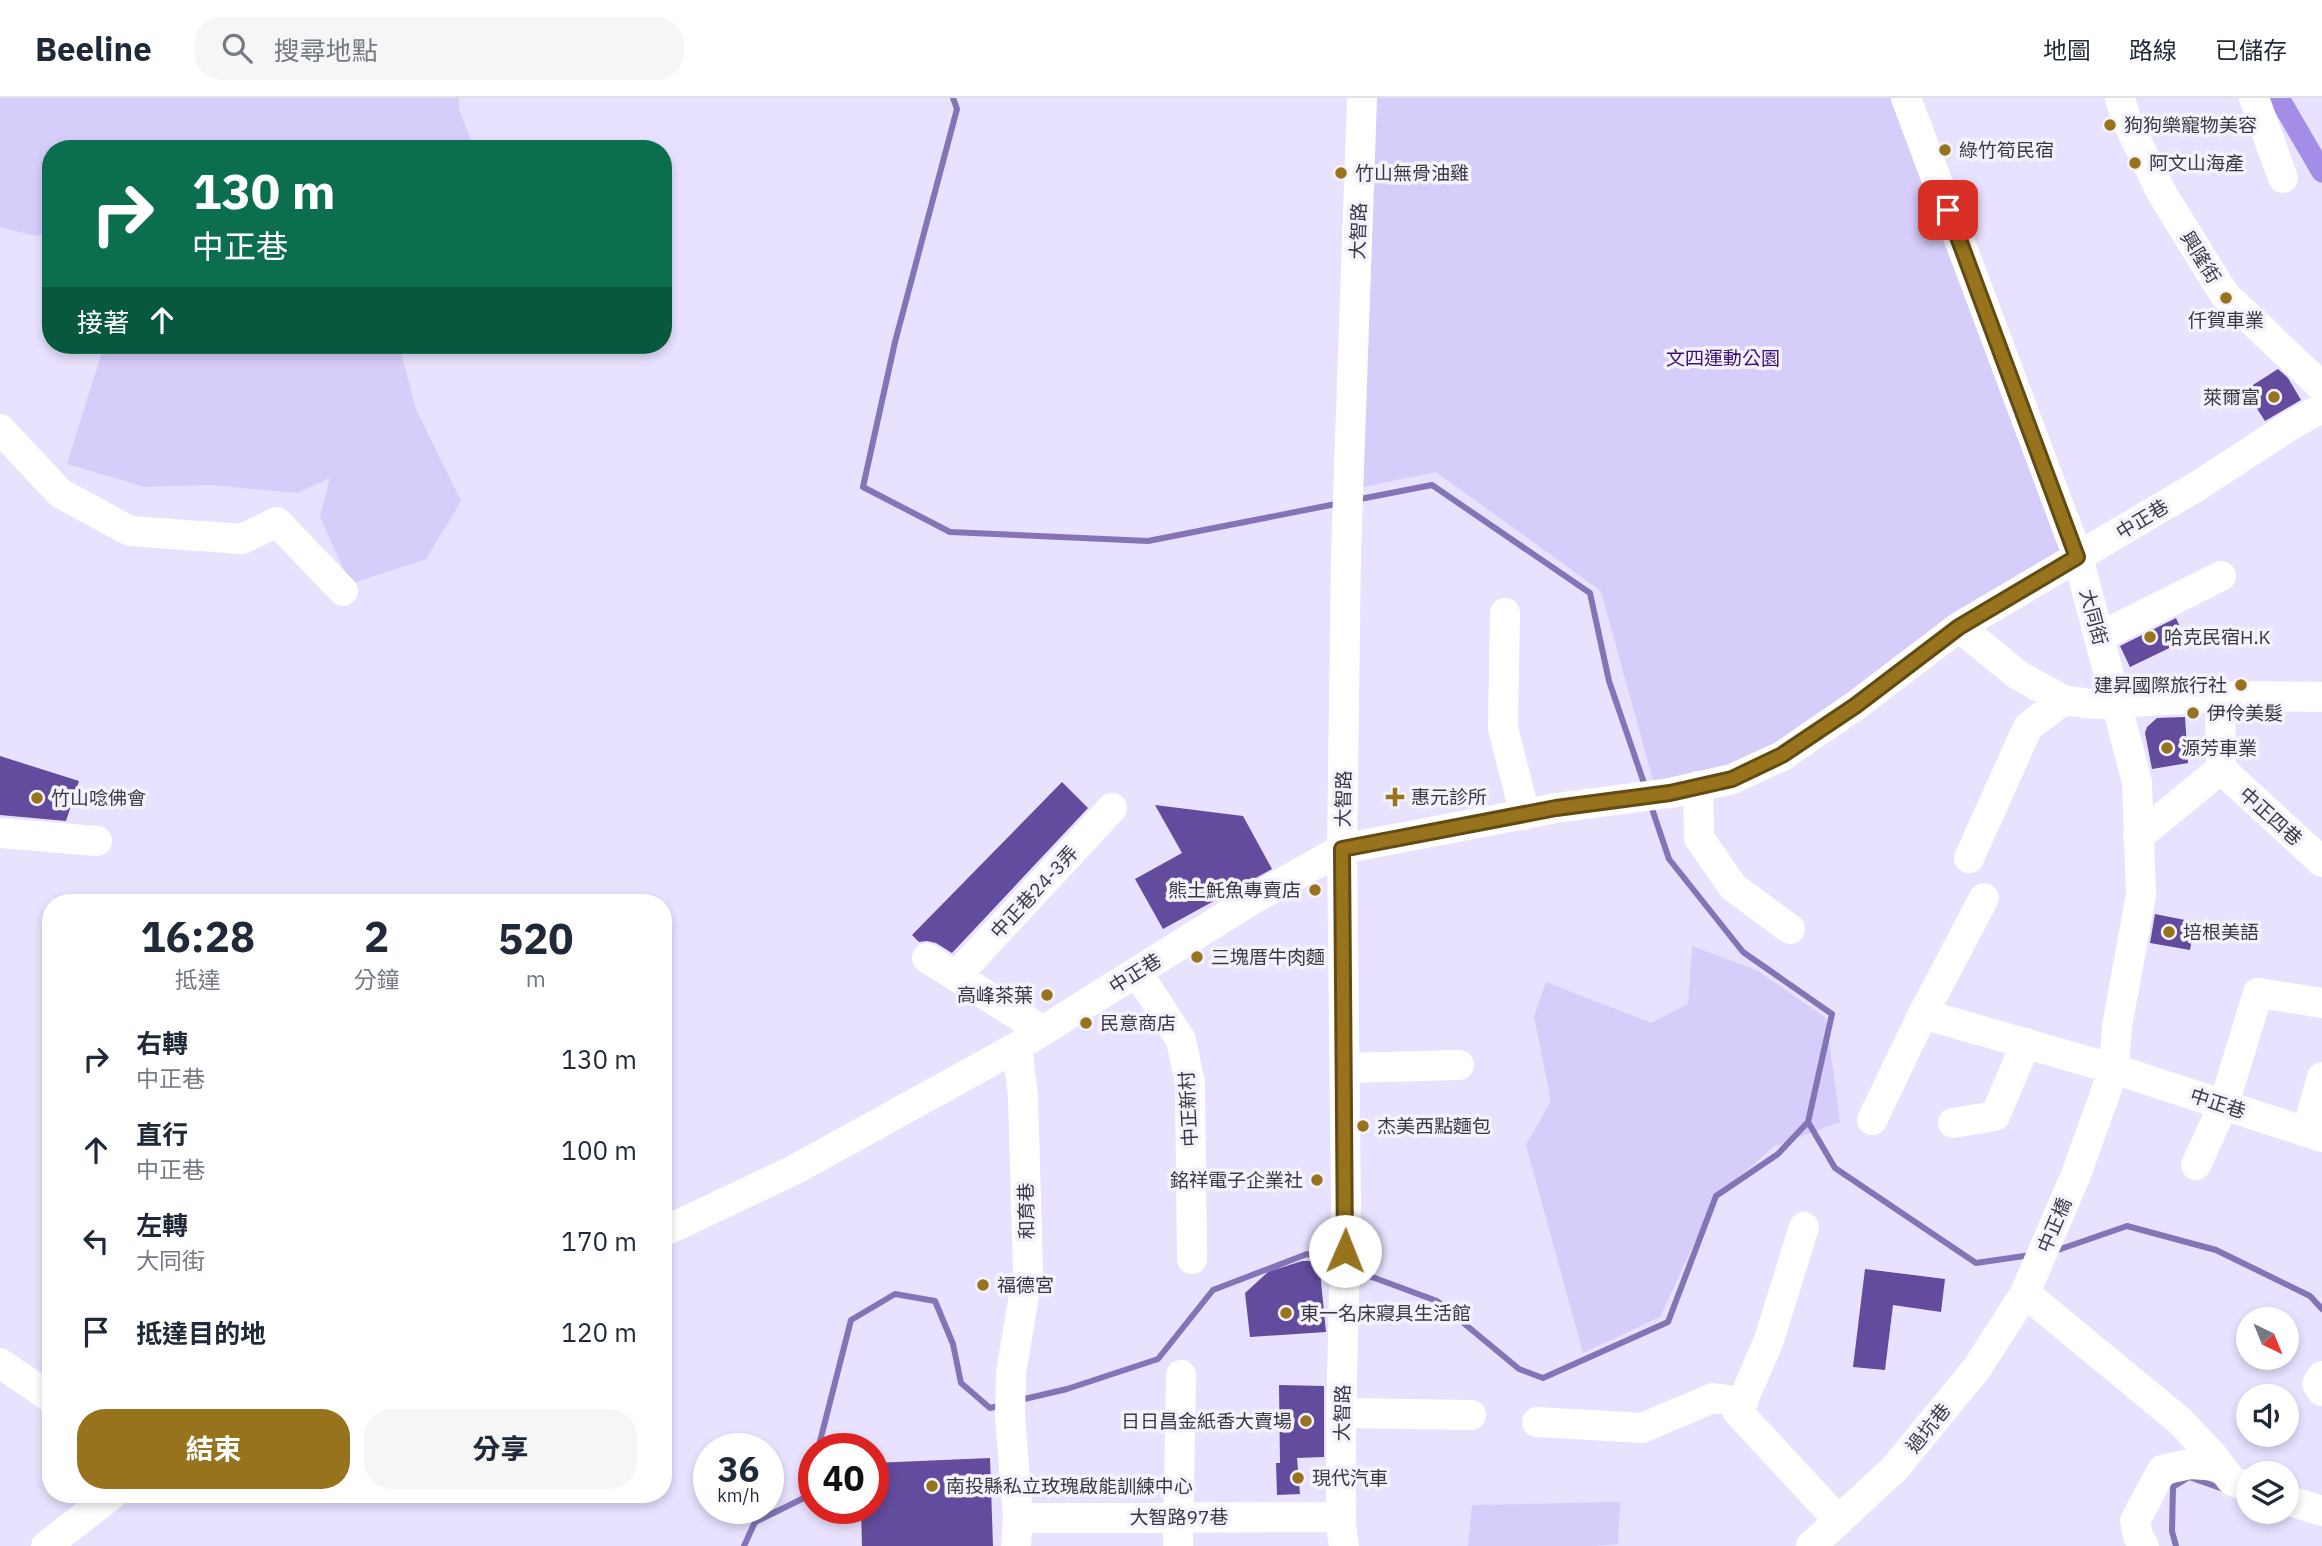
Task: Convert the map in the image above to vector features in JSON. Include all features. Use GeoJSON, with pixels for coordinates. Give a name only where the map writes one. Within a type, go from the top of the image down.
{"type":"FeatureCollection","features":[{"type":"Feature","properties":{"kind":"street","name":"大智路"},"geometry":{"type":"LineString","coordinates":[[1342,1531],[1345,1068],[1342,849],[1348,502],[1362,98]]}},
{"type":"Feature","properties":{"kind":"street","name":"大同街"},"geometry":{"type":"LineString","coordinates":[[1906,98],[2077,557],[2118,704]]}},
{"type":"Feature","properties":{"kind":"street","name":"興隆街"},"geometry":{"type":"LineString","coordinates":[[2120,98],[2126,119],[2161,192],[2224,294],[2322,387]]}},
{"type":"Feature","properties":{"kind":"street"},"geometry":{"type":"LineString","coordinates":[[2254,98],[2283,178]]}},
{"type":"Feature","properties":{"kind":"street","name":"中正巷"},"geometry":{"type":"LineString","coordinates":[[672,1228],[796,1169],[1017,1047],[1250,901],[1342,849],[1732,779],[1782,755],[1855,706],[1959,627],[2199,485],[2322,408]]}},
{"type":"Feature","properties":{"kind":"street"},"geometry":{"type":"LineString","coordinates":[[0,429],[60,493],[130,531],[242,538],[277,522],[344,592]]}},
{"type":"Feature","properties":{"kind":"street"},"geometry":{"type":"LineString","coordinates":[[2099,637],[2221,576]]}},
{"type":"Feature","properties":{"kind":"street"},"geometry":{"type":"LineString","coordinates":[[1505,613],[1503,728],[1525,815]]}},
{"type":"Feature","properties":{"kind":"street"},"geometry":{"type":"LineString","coordinates":[[1959,627],[2018,676],[2063,700],[2118,704],[2220,698],[2322,697]]}},
{"type":"Feature","properties":{"kind":"street"},"geometry":{"type":"LineString","coordinates":[[2138,837],[2221,769],[2220,698]]}},
{"type":"Feature","properties":{"kind":"street"},"geometry":{"type":"LineString","coordinates":[[1969,858],[2028,727],[2063,700]]}},
{"type":"Feature","properties":{"kind":"street"},"geometry":{"type":"LineString","coordinates":[[2114,1069],[2117,1026],[2141,895],[2137,782],[2118,704]]}},
{"type":"Feature","properties":{"kind":"street","name":"中正四巷"},"geometry":{"type":"LineString","coordinates":[[2221,769],[2322,862]]}},
{"type":"Feature","properties":{"kind":"street"},"geometry":{"type":"LineString","coordinates":[[1698,786],[1699,838],[1733,887],[1790,929]]}},
{"type":"Feature","properties":{"kind":"street","name":"中正巷24-3弄"},"geometry":{"type":"LineString","coordinates":[[956,976],[1112,808]]}},
{"type":"Feature","properties":{"kind":"street"},"geometry":{"type":"LineString","coordinates":[[0,833],[97,841]]}},
{"type":"Feature","properties":{"kind":"street"},"geometry":{"type":"LineString","coordinates":[[1872,1120],[1923,1014],[1984,898]]}},
{"type":"Feature","properties":{"kind":"street"},"geometry":{"type":"LineString","coordinates":[[927,958],[1043,1031]]}},
{"type":"Feature","properties":{"kind":"street","name":"中正新村"},"geometry":{"type":"LineString","coordinates":[[1137,972],[1181,1040],[1190,1083],[1192,1259]]}},
{"type":"Feature","properties":{"kind":"street"},"geometry":{"type":"LineString","coordinates":[[2196,1165],[2224,1104],[2258,993],[2322,1003]]}},
{"type":"Feature","properties":{"kind":"street","name":"中正巷"},"geometry":{"type":"LineString","coordinates":[[1923,1014],[2114,1069],[2315,1134]]}},
{"type":"Feature","properties":{"kind":"street"},"geometry":{"type":"LineString","coordinates":[[1952,1122],[1995,1116],[2026,1043]]}},
{"type":"Feature","properties":{"kind":"street","name":"和育巷"},"geometry":{"type":"LineString","coordinates":[[1017,1047],[1023,1096],[1028,1270],[1011,1373],[1010,1416],[1017,1532]]}},
{"type":"Feature","properties":{"kind":"street"},"geometry":{"type":"LineString","coordinates":[[1345,1068],[1459,1065]]}},
{"type":"Feature","properties":{"kind":"street","name":"中正橋"},"geometry":{"type":"LineString","coordinates":[[2030,1283],[2074,1177],[2114,1069]]}},
{"type":"Feature","properties":{"kind":"street"},"geometry":{"type":"LineString","coordinates":[[2315,1134],[2322,1077]]}},
{"type":"Feature","properties":{"kind":"street"},"geometry":{"type":"LineString","coordinates":[[1804,1227],[1769,1340],[1738,1412],[1839,1521]]}},
{"type":"Feature","properties":{"kind":"street"},"geometry":{"type":"LineString","coordinates":[[2030,1283],[2180,1421],[2232,1482],[2236,1483]]}},
{"type":"Feature","properties":{"kind":"street","name":"過坑巷"},"geometry":{"type":"LineString","coordinates":[[1811,1546],[1895,1468],[1978,1368],[2030,1283]]}},
{"type":"Feature","properties":{"kind":"street"},"geometry":{"type":"LineString","coordinates":[[0,1363],[42,1392]]}},
{"type":"Feature","properties":{"kind":"street"},"geometry":{"type":"LineString","coordinates":[[1179,1532],[1181,1375]]}},
{"type":"Feature","properties":{"kind":"street"},"geometry":{"type":"LineString","coordinates":[[2322,1376],[2317,1384],[2322,1391]]}},
{"type":"Feature","properties":{"kind":"street"},"geometry":{"type":"LineString","coordinates":[[1537,1422],[1642,1428],[1713,1398],[1742,1402]]}},
{"type":"Feature","properties":{"kind":"street"},"geometry":{"type":"LineString","coordinates":[[1342,1413],[1471,1415]]}},
{"type":"Feature","properties":{"kind":"street"},"geometry":{"type":"LineString","coordinates":[[2144,1546],[2138,1536],[2135,1521],[2162,1469],[2190,1464],[2220,1466]]}},
{"type":"Feature","properties":{"kind":"street"},"geometry":{"type":"LineString","coordinates":[[46,1546],[101,1503]]}},
{"type":"Feature","properties":{"kind":"street"},"geometry":{"type":"LineString","coordinates":[[2299,1504],[2322,1511]]}},
{"type":"Feature","properties":{"kind":"street","name":"大智路97巷"},"geometry":{"type":"LineString","coordinates":[[1017,1532],[1342,1531]]}},
{"type":"Feature","properties":{"kind":"green space"},"geometry":{"type":"Polygon","coordinates":[[[0,98],[459,98],[459,109],[471,140],[42,140],[42,234],[35,236],[0,227],[0,98]]]}},
{"type":"Feature","properties":{"kind":"green space","name":"文四運動公園"},"geometry":{"type":"Polygon","coordinates":[[[1359,98],[1906,98],[2070,554],[1782,756],[1657,795],[1601,591],[1436,472],[1348,490],[1359,98]]]}},
{"type":"Feature","properties":{"kind":"green space"},"geometry":{"type":"Polygon","coordinates":[[[101,354],[401,354],[416,409],[461,501],[426,559],[350,584],[320,517],[330,478],[297,493],[211,485],[145,487],[67,464],[101,354]]]}},
{"type":"Feature","properties":{"kind":"green space"},"geometry":{"type":"Polygon","coordinates":[[[1692,946],[1758,971],[1826,1018],[1840,1122],[1775,1146],[1716,1196],[1660,1317],[1583,1353],[1526,1145],[1551,1101],[1534,1016],[1546,982],[1651,1023],[1688,1004],[1692,946]]]}},
{"type":"Feature","properties":{"kind":"green space"},"geometry":{"type":"Polygon","coordinates":[[[1620,1502],[1618,1544],[1468,1546],[1472,1505],[1620,1502]]]}},
{"type":"Feature","properties":{"kind":"building","name":"萊爾富"},"geometry":{"type":"Polygon","coordinates":[[[2278,369],[2288,378],[2301,400],[2265,421],[2245,390],[2278,369]]]}},
{"type":"Feature","properties":{"kind":"building","name":"哈克民宿H.K"},"geometry":{"type":"Polygon","coordinates":[[[2176,618],[2186,640],[2130,667],[2120,646],[2176,618]]]}},
{"type":"Feature","properties":{"kind":"building","name":"源芳車業"},"geometry":{"type":"Polygon","coordinates":[[[2185,717],[2188,763],[2152,769],[2145,733],[2147,727],[2157,718],[2185,717]]]}},
{"type":"Feature","properties":{"kind":"building","name":"竹山唸佛會"},"geometry":{"type":"Polygon","coordinates":[[[0,756],[79,781],[66,821],[0,815],[0,756]]]}},
{"type":"Feature","properties":{"kind":"building"},"geometry":{"type":"Polygon","coordinates":[[[1062,782],[1088,808],[952,953],[936,943],[919,942],[912,935],[1062,782]]]}},
{"type":"Feature","properties":{"kind":"building"},"geometry":{"type":"Polygon","coordinates":[[[1155,805],[1243,816],[1272,869],[1163,929],[1135,879],[1182,853],[1155,805]]]}},
{"type":"Feature","properties":{"kind":"building","name":"培根美語"},"geometry":{"type":"Polygon","coordinates":[[[2155,914],[2195,922],[2190,950],[2150,943],[2155,914]]]}},
{"type":"Feature","properties":{"kind":"building","name":"東一名床寢具生活館"},"geometry":{"type":"Polygon","coordinates":[[[1302,1261],[1319,1261],[1326,1332],[1250,1337],[1245,1293],[1268,1272],[1302,1261]]]}},
{"type":"Feature","properties":{"kind":"building"},"geometry":{"type":"Polygon","coordinates":[[[1865,1269],[1945,1279],[1941,1312],[1893,1305],[1885,1370],[1853,1367],[1865,1269]]]}},
{"type":"Feature","properties":{"kind":"building","name":"日日昌金紙香大賣場"},"geometry":{"type":"Polygon","coordinates":[[[1279,1385],[1324,1386],[1324,1457],[1297,1458],[1300,1494],[1277,1495],[1276,1463],[1280,1463],[1279,1385]]]}},
{"type":"Feature","properties":{"kind":"building","name":"南投縣私立玫瑰啟能訓練中心"},"geometry":{"type":"Polygon","coordinates":[[[990,1458],[993,1546],[862,1546],[861,1524],[889,1524],[889,1462],[990,1458]]]}},
{"type":"Feature","properties":{"kind":"waterway"},"geometry":{"type":"LineString","coordinates":[[953,98],[957,109],[895,342],[863,487],[950,532],[1148,541],[1341,503]]}},
{"type":"Feature","properties":{"kind":"waterway"},"geometry":{"type":"LineString","coordinates":[[2279,98],[2322,172]]}},
{"type":"Feature","properties":{"kind":"waterway"},"geometry":{"type":"LineString","coordinates":[[1355,500],[1432,485],[1590,593],[1609,681],[1645,786]]}},
{"type":"Feature","properties":{"kind":"waterway"},"geometry":{"type":"LineString","coordinates":[[1650,803],[1669,859],[1743,952],[1832,1014],[1808,1122],[1835,1168],[1976,1263],[2031,1255]]}},
{"type":"Feature","properties":{"kind":"waterway"},"geometry":{"type":"LineString","coordinates":[[1353,1270],[1437,1301],[1519,1369],[1543,1378],[1668,1322],[1716,1196],[1778,1154],[1808,1122]]}},
{"type":"Feature","properties":{"kind":"waterway"},"geometry":{"type":"LineString","coordinates":[[2052,1252],[2127,1226],[2216,1250],[2310,1296],[2322,1309]]}},
{"type":"Feature","properties":{"kind":"waterway"},"geometry":{"type":"LineString","coordinates":[[1020,1400],[1067,1389],[1158,1359],[1213,1290],[1307,1254],[1336,1264]]}},
{"type":"Feature","properties":{"kind":"waterway"},"geometry":{"type":"LineString","coordinates":[[822,1433],[851,1320],[895,1294],[935,1301],[953,1344],[961,1383],[990,1408],[1002,1405]]}},
{"type":"Feature","properties":{"kind":"waterway"},"geometry":{"type":"LineString","coordinates":[[2176,1546],[2172,1531],[2173,1487],[2189,1477],[2226,1490]]}},
{"type":"Feature","properties":{"kind":"waterway"},"geometry":{"type":"LineString","coordinates":[[744,1546],[755,1522],[798,1501]]}},
{"type":"Feature","properties":{"kind":"place","name":"狗狗樂寵物美容"},"geometry":{"type":"Point","coordinates":[2110,125]}},
{"type":"Feature","properties":{"kind":"place","name":"綠竹筍民宿"},"geometry":{"type":"Point","coordinates":[1945,150]}},
{"type":"Feature","properties":{"kind":"place","name":"阿文山海產"},"geometry":{"type":"Point","coordinates":[2135,163]}},
{"type":"Feature","properties":{"kind":"place","name":"竹山無骨油雞"},"geometry":{"type":"Point","coordinates":[1341,173]}},
{"type":"Feature","properties":{"kind":"place","name":"仟賀車業"},"geometry":{"type":"Point","coordinates":[2226,298]}},
{"type":"Feature","properties":{"kind":"place","name":"萊爾富"},"geometry":{"type":"Point","coordinates":[2274,397]}},
{"type":"Feature","properties":{"kind":"place","name":"哈克民宿H.K"},"geometry":{"type":"Point","coordinates":[2150,637]}},
{"type":"Feature","properties":{"kind":"place","name":"建昇國際旅行社"},"geometry":{"type":"Point","coordinates":[2241,685]}},
{"type":"Feature","properties":{"kind":"place","name":"伊伶美髮"},"geometry":{"type":"Point","coordinates":[2193,713]}},
{"type":"Feature","properties":{"kind":"place","name":"源芳車業"},"geometry":{"type":"Point","coordinates":[2167,748]}},
{"type":"Feature","properties":{"kind":"place","name":"惠元診所"},"geometry":{"type":"Point","coordinates":[1395,797]}},
{"type":"Feature","properties":{"kind":"place","name":"竹山唸佛會"},"geometry":{"type":"Point","coordinates":[37,798]}},
{"type":"Feature","properties":{"kind":"place","name":"熊土魠魚專賣店"},"geometry":{"type":"Point","coordinates":[1315,890]}},
{"type":"Feature","properties":{"kind":"place","name":"培根美語"},"geometry":{"type":"Point","coordinates":[2169,932]}},
{"type":"Feature","properties":{"kind":"place","name":"三塊厝牛肉麵"},"geometry":{"type":"Point","coordinates":[1197,957]}},
{"type":"Feature","properties":{"kind":"place","name":"高峰茶葉"},"geometry":{"type":"Point","coordinates":[1047,995]}},
{"type":"Feature","properties":{"kind":"place","name":"民意商店"},"geometry":{"type":"Point","coordinates":[1086,1023]}},
{"type":"Feature","properties":{"kind":"place","name":"杰美西點麵包"},"geometry":{"type":"Point","coordinates":[1363,1126]}},
{"type":"Feature","properties":{"kind":"place","name":"銘祥電子企業社"},"geometry":{"type":"Point","coordinates":[1317,1180]}},
{"type":"Feature","properties":{"kind":"place","name":"福德宮"},"geometry":{"type":"Point","coordinates":[983,1285]}},
{"type":"Feature","properties":{"kind":"place","name":"東一名床寢具生活館"},"geometry":{"type":"Point","coordinates":[1286,1313]}},
{"type":"Feature","properties":{"kind":"place","name":"日日昌金紙香大賣場"},"geometry":{"type":"Point","coordinates":[1306,1421]}},
{"type":"Feature","properties":{"kind":"place","name":"現代汽車"},"geometry":{"type":"Point","coordinates":[1298,1478]}},
{"type":"Feature","properties":{"kind":"place","name":"南投縣私立玫瑰啟能訓練中心"},"geometry":{"type":"Point","coordinates":[932,1486]}},
{"type":"Feature","properties":{"kind":"route"},"geometry":{"type":"LineString","coordinates":[[1345,1251],[1342,849],[1556,808],[1670,793],[1732,779],[1782,755],[1855,706],[1959,627],[2077,557],[1948,210]]}}]}
